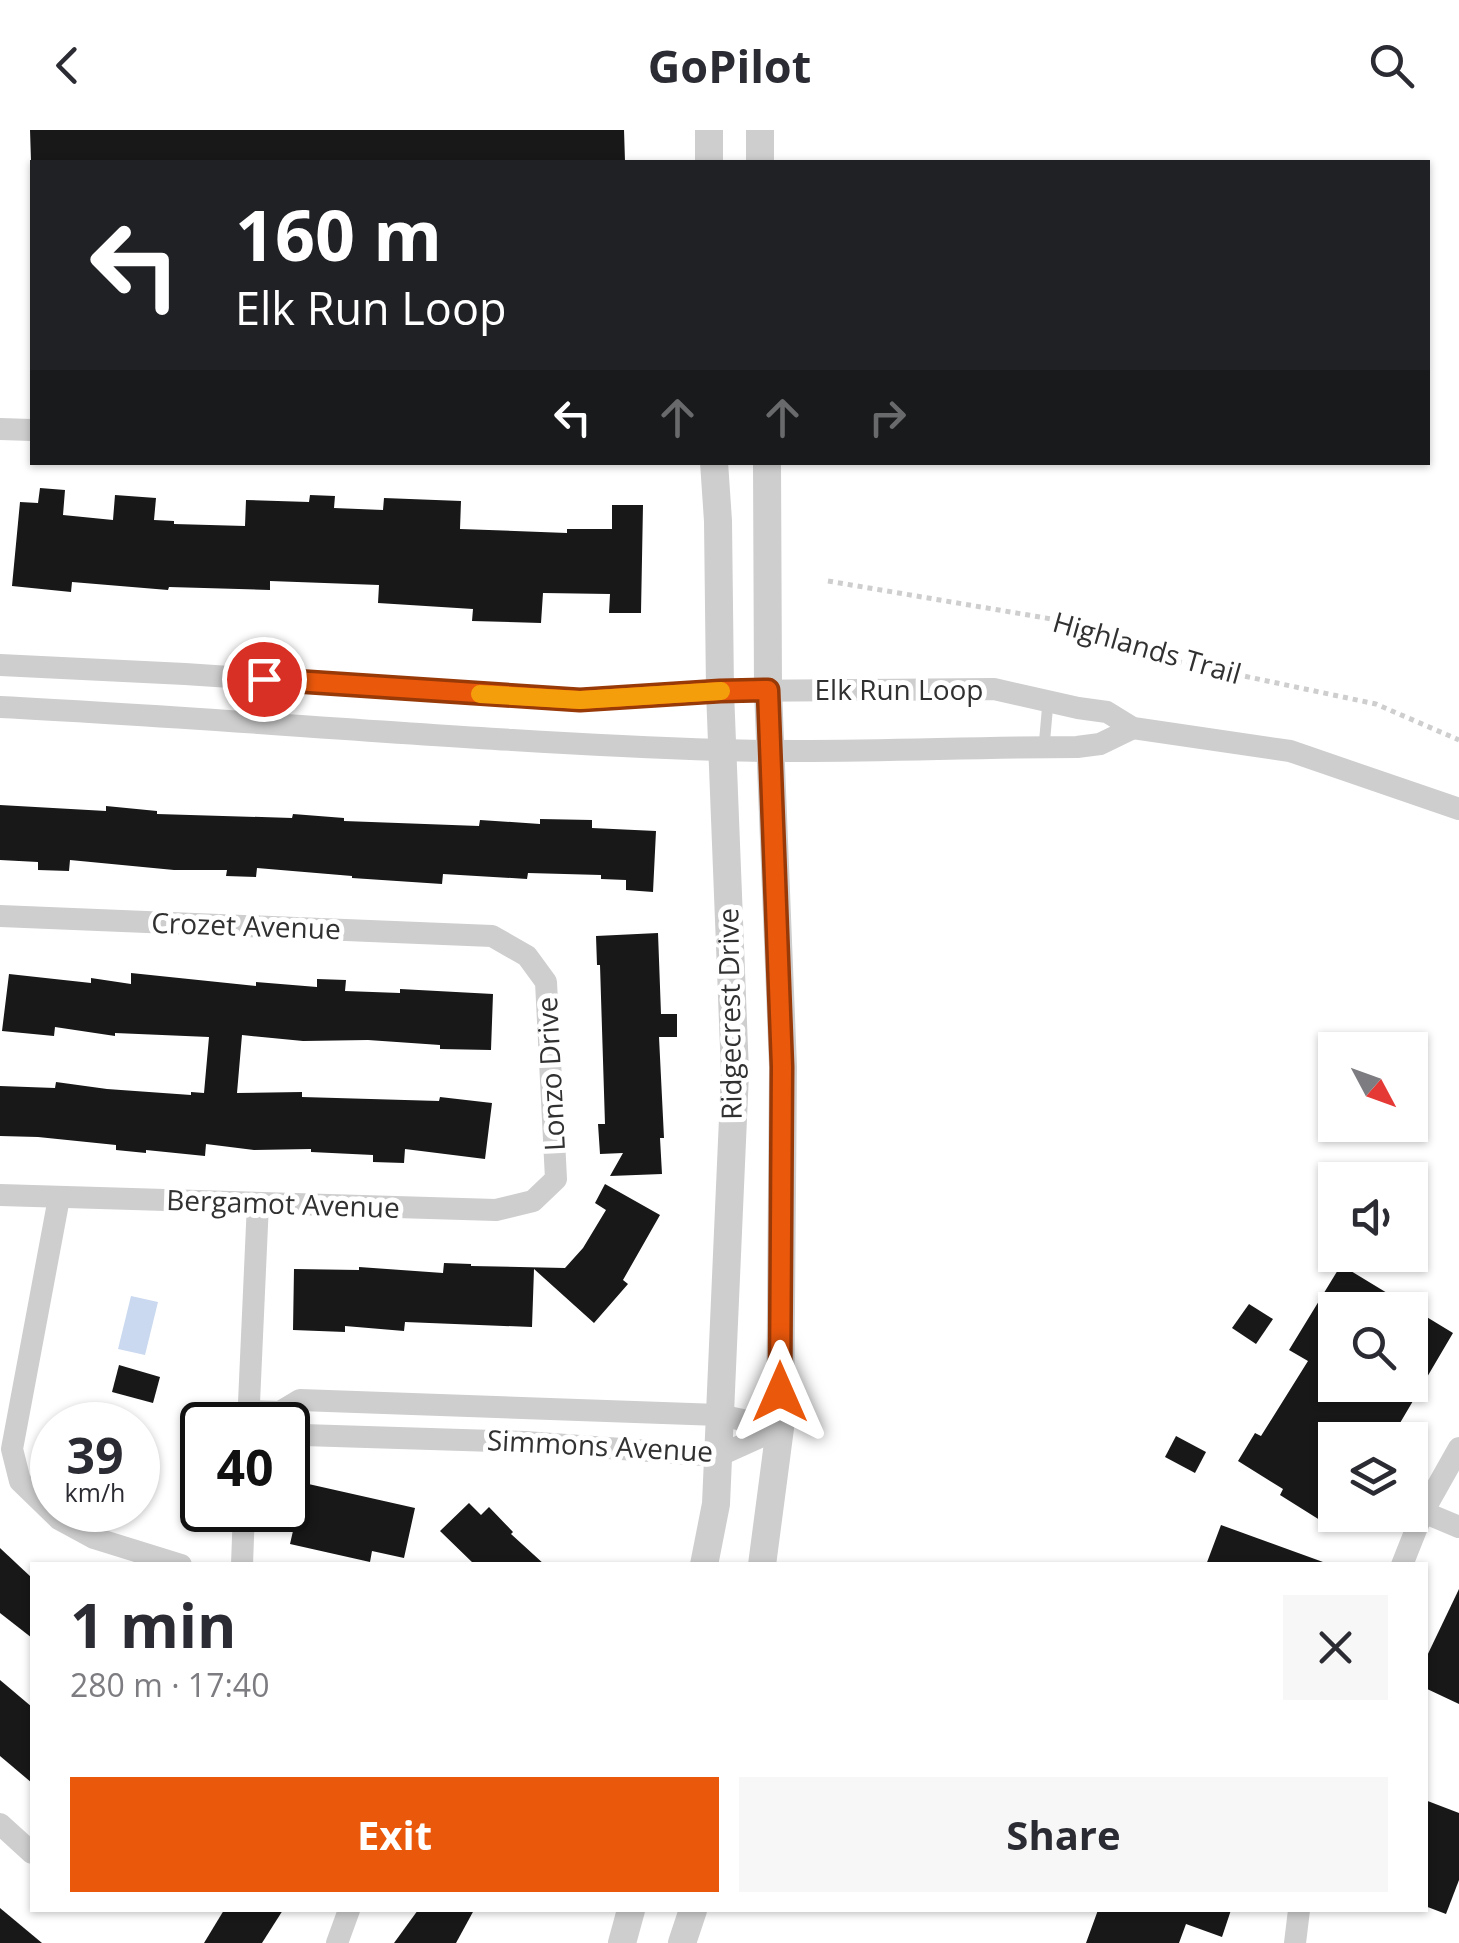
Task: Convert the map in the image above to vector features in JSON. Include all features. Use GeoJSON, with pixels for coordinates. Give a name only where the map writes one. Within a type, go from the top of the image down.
{"type":"FeatureCollection","features":[{"type":"Feature","properties":{"kind":"street"},"geometry":{"type":"LineString","coordinates":[[708,160],[709,130]]}},
{"type":"Feature","properties":{"kind":"street"},"geometry":{"type":"LineString","coordinates":[[760,130],[760,160]]}},
{"type":"Feature","properties":{"kind":"street"},"geometry":{"type":"LineString","coordinates":[[0,429],[30,430]]}},
{"type":"Feature","properties":{"kind":"street","name":"Ridgecrest Drive"},"geometry":{"type":"LineString","coordinates":[[705,1562],[716,1504],[735,1074],[714,465]]}},
{"type":"Feature","properties":{"kind":"street","name":"Ridgecrest Drive"},"geometry":{"type":"LineString","coordinates":[[762,1562],[780,1428],[782,1067],[768,690],[766,465]]}},
{"type":"Feature","properties":{"kind":"street","name":"Elk Run Loop"},"geometry":{"type":"LineString","coordinates":[[0,665],[580,700],[720,691],[994,689],[1107,712],[1133,728],[1290,752],[1459,809]]}},
{"type":"Feature","properties":{"kind":"street","name":"Elk Run Loop"},"geometry":{"type":"LineString","coordinates":[[0,707],[722,750],[1044,747],[1100,744],[1133,728]]}},
{"type":"Feature","properties":{"kind":"street","name":"Crozet Avenue"},"geometry":{"type":"LineString","coordinates":[[0,916],[492,936]]}},
{"type":"Feature","properties":{"kind":"street","name":"Lonzo Drive"},"geometry":{"type":"LineString","coordinates":[[492,936],[527,956],[546,982],[556,1179]]}},
{"type":"Feature","properties":{"kind":"street","name":"Bergamot Avenue"},"geometry":{"type":"LineString","coordinates":[[0,1195],[496,1210],[533,1200],[556,1179]]}},
{"type":"Feature","properties":{"kind":"street"},"geometry":{"type":"LineString","coordinates":[[59,1198],[12,1449],[20,1482],[59,1519],[94,1538],[171,1562]]}},
{"type":"Feature","properties":{"kind":"street"},"geometry":{"type":"LineString","coordinates":[[249,1402],[258,1204]]}},
{"type":"Feature","properties":{"kind":"street","name":"Simmons Avenue"},"geometry":{"type":"LineString","coordinates":[[297,1402],[718,1415],[780,1428]]}},
{"type":"Feature","properties":{"kind":"street","name":"Simmons Avenue"},"geometry":{"type":"LineString","coordinates":[[310,1435],[524,1442],[718,1456],[780,1428]]}},
{"type":"Feature","properties":{"kind":"street"},"geometry":{"type":"LineString","coordinates":[[1428,1503],[1459,1448]]}},
{"type":"Feature","properties":{"kind":"street"},"geometry":{"type":"LineString","coordinates":[[1428,1514],[1459,1526]]}},
{"type":"Feature","properties":{"kind":"street"},"geometry":{"type":"LineString","coordinates":[[242,1562],[243,1532]]}},
{"type":"Feature","properties":{"kind":"street"},"geometry":{"type":"LineString","coordinates":[[1403,1562],[1415,1532]]}},
{"type":"Feature","properties":{"kind":"street"},"geometry":{"type":"LineString","coordinates":[[0,1824],[30,1850]]}},
{"type":"Feature","properties":{"kind":"street"},"geometry":{"type":"LineString","coordinates":[[337,1943],[348,1912]]}},
{"type":"Feature","properties":{"kind":"street"},"geometry":{"type":"LineString","coordinates":[[622,1943],[630,1912]]}},
{"type":"Feature","properties":{"kind":"street"},"geometry":{"type":"LineString","coordinates":[[682,1943],[692,1912]]}},
{"type":"Feature","properties":{"kind":"street"},"geometry":{"type":"LineString","coordinates":[[1295,1943],[1300,1912]]}},
{"type":"Feature","properties":{"kind":"lane"},"geometry":{"type":"LineString","coordinates":[[1044,747],[1048,702]]}},
{"type":"Feature","properties":{"kind":"path","name":"Highlands Trail"},"geometry":{"type":"LineString","coordinates":[[828,581],[1087,625],[1136,650],[1187,664],[1376,704],[1459,740]]}},
{"type":"Feature","properties":{"kind":"water"},"geometry":{"type":"Polygon","coordinates":[[[131,1296],[158,1302],[145,1355],[118,1349],[131,1296]]]}},
{"type":"Feature","properties":{"kind":"building"},"geometry":{"type":"Polygon","coordinates":[[[30,130],[624,130],[625,160],[31,160],[30,130]]]}},
{"type":"Feature","properties":{"kind":"building"},"geometry":{"type":"Polygon","coordinates":[[[40,488],[65,490],[63,515],[113,520],[115,495],[156,498],[154,520],[174,524],[245,526],[246,500],[309,502],[310,495],[335,496],[334,508],[383,510],[384,498],[461,501],[460,529],[567,533],[567,529],[612,529],[612,505],[643,505],[641,613],[609,613],[610,594],[543,593],[541,623],[472,621],[473,609],[378,603],[379,585],[270,581],[270,590],[168,590],[72,582],[71,592],[12,586],[20,502],[38,503],[40,488]]]}},
{"type":"Feature","properties":{"kind":"building"},"geometry":{"type":"Polygon","coordinates":[[[0,805],[106,811],[106,806],[157,814],[292,818],[293,814],[344,821],[479,826],[480,820],[540,824],[540,819],[592,820],[592,828],[656,831],[653,892],[626,890],[626,880],[601,879],[601,875],[528,873],[527,879],[443,874],[442,884],[257,868],[256,877],[226,876],[227,870],[174,870],[70,860],[69,871],[38,870],[38,862],[0,860],[0,805]]]}},
{"type":"Feature","properties":{"kind":"building"},"geometry":{"type":"Polygon","coordinates":[[[658,933],[661,1014],[677,1014],[677,1037],[659,1037],[662,1174],[610,1176],[623,1153],[600,1154],[598,1124],[605,1124],[596,936],[658,933]]]}},
{"type":"Feature","properties":{"kind":"building"},"geometry":{"type":"Polygon","coordinates":[[[131,973],[256,986],[256,982],[317,987],[317,979],[346,980],[345,991],[400,993],[400,989],[493,994],[491,1050],[242,1035],[237,1093],[302,1092],[302,1097],[439,1101],[440,1097],[492,1103],[485,1159],[405,1149],[404,1163],[373,1162],[373,1155],[206,1144],[205,1156],[0,1136],[0,1086],[55,1088],[56,1082],[107,1089],[204,1093],[209,1037],[115,1036],[55,1027],[54,1036],[2,1031],[9,974],[131,984],[131,973]]]}},
{"type":"Feature","properties":{"kind":"building"},"geometry":{"type":"Polygon","coordinates":[[[605,1184],[660,1215],[623,1280],[628,1284],[594,1323],[534,1269],[532,1327],[405,1322],[404,1331],[345,1326],[345,1332],[293,1330],[294,1269],[359,1267],[443,1273],[444,1263],[565,1268],[583,1248],[606,1210],[595,1203],[605,1184]]]}},
{"type":"Feature","properties":{"kind":"building"},"geometry":{"type":"Polygon","coordinates":[[[1337,1272],[1353,1272],[1385,1292],[1324,1292],[1337,1272]]]}},
{"type":"Feature","properties":{"kind":"building"},"geometry":{"type":"Polygon","coordinates":[[[1318,1303],[1318,1402],[1412,1402],[1401,1422],[1318,1422],[1318,1519],[1280,1495],[1283,1489],[1238,1461],[1255,1433],[1261,1436],[1308,1361],[1289,1350],[1318,1303]]]}},
{"type":"Feature","properties":{"kind":"building"},"geometry":{"type":"Polygon","coordinates":[[[1249,1304],[1273,1319],[1256,1344],[1232,1328],[1249,1304]]]}},
{"type":"Feature","properties":{"kind":"building"},"geometry":{"type":"Polygon","coordinates":[[[1428,1318],[1453,1333],[1428,1375],[1428,1318]]]}},
{"type":"Feature","properties":{"kind":"building"},"geometry":{"type":"Polygon","coordinates":[[[119,1365],[160,1377],[153,1402],[112,1392],[119,1365]]]}},
{"type":"Feature","properties":{"kind":"building"},"geometry":{"type":"Polygon","coordinates":[[[1176,1436],[1206,1452],[1195,1473],[1165,1457],[1176,1436]]]}},
{"type":"Feature","properties":{"kind":"building"},"geometry":{"type":"Polygon","coordinates":[[[310,1484],[415,1508],[404,1558],[372,1551],[370,1562],[290,1544],[293,1532],[310,1532],[310,1484]]]}},
{"type":"Feature","properties":{"kind":"building"},"geometry":{"type":"Polygon","coordinates":[[[469,1503],[481,1515],[489,1507],[542,1562],[472,1562],[440,1531],[469,1503]]]}},
{"type":"Feature","properties":{"kind":"building"},"geometry":{"type":"Polygon","coordinates":[[[1221,1525],[1323,1562],[1207,1562],[1221,1525]]]}},
{"type":"Feature","properties":{"kind":"building"},"geometry":{"type":"Polygon","coordinates":[[[0,1548],[30,1576],[30,1636],[0,1613],[0,1548]]]}},
{"type":"Feature","properties":{"kind":"building"},"geometry":{"type":"Polygon","coordinates":[[[1459,1589],[1459,1704],[1428,1689],[1428,1654],[1459,1589]]]}},
{"type":"Feature","properties":{"kind":"building"},"geometry":{"type":"Polygon","coordinates":[[[0,1680],[30,1705],[30,1781],[0,1756],[0,1680]]]}},
{"type":"Feature","properties":{"kind":"building"},"geometry":{"type":"Polygon","coordinates":[[[1428,1801],[1459,1813],[1459,1880],[1446,1914],[1428,1907],[1428,1801]]]}},
{"type":"Feature","properties":{"kind":"building"},"geometry":{"type":"Polygon","coordinates":[[[0,1908],[42,1943],[0,1943],[0,1908]]]}},
{"type":"Feature","properties":{"kind":"building"},"geometry":{"type":"Polygon","coordinates":[[[223,1912],[282,1912],[262,1943],[204,1943],[223,1912]]]}},
{"type":"Feature","properties":{"kind":"building"},"geometry":{"type":"Polygon","coordinates":[[[417,1912],[473,1912],[456,1943],[394,1943],[417,1912]]]}},
{"type":"Feature","properties":{"kind":"building"},"geometry":{"type":"Polygon","coordinates":[[[1097,1912],[1230,1912],[1222,1937],[1186,1924],[1179,1943],[1086,1943],[1097,1912]]]}},
{"type":"Feature","properties":{"kind":"slow traffic"},"geometry":{"type":"LineString","coordinates":[[480,694],[580,700],[721,691]]}},
{"type":"Feature","properties":{"kind":"route"},"geometry":{"type":"LineString","coordinates":[[264,679],[580,700],[768,690],[782,1067],[780,1392]]}}]}
